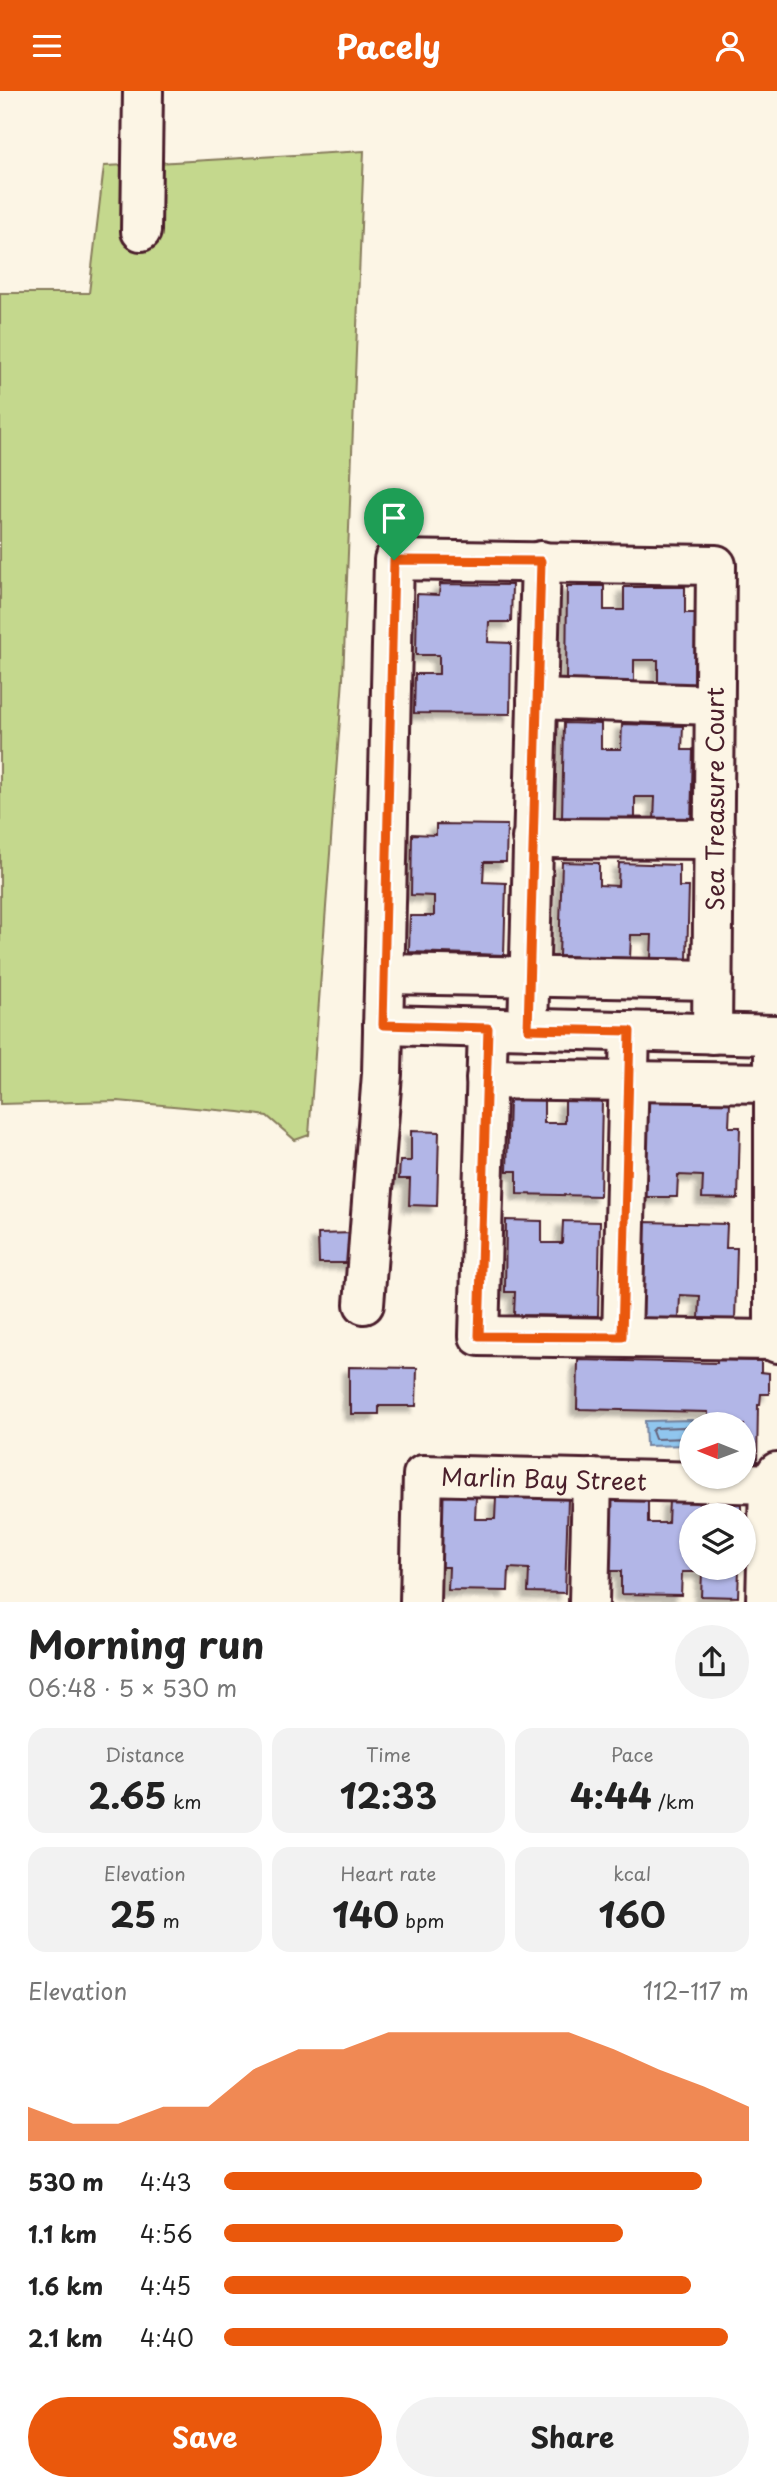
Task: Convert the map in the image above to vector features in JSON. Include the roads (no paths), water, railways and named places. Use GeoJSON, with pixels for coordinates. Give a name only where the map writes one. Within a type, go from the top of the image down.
{"type":"FeatureCollection","features":[{"type":"Feature","properties":{"kind":"street"},"geometry":{"type":"LineString","coordinates":[[141,232],[143,91]]}},
{"type":"Feature","properties":{"kind":"street"},"geometry":{"type":"LineString","coordinates":[[364,1304],[382,1074],[394,560],[541,561],[528,1029]]}},
{"type":"Feature","properties":{"kind":"street","name":"Sea Treasure Court"},"geometry":{"type":"LineString","coordinates":[[541,561],[716,565],[712,1034]]}},
{"type":"Feature","properties":{"kind":"street"},"geometry":{"type":"LineString","coordinates":[[537,699],[714,705]]}},
{"type":"Feature","properties":{"kind":"street"},"geometry":{"type":"LineString","coordinates":[[532,838],[715,839]]}},
{"type":"Feature","properties":{"kind":"street"},"geometry":{"type":"LineString","coordinates":[[385,974],[713,980]]}},
{"type":"Feature","properties":{"kind":"street"},"geometry":{"type":"LineString","coordinates":[[383,1025],[776,1035],[773,1083],[776,1341],[479,1336],[488,1028]]}},
{"type":"Feature","properties":{"kind":"street"},"geometry":{"type":"LineString","coordinates":[[622,1337],[630,1031]]}},
{"type":"Feature","properties":{"kind":"street"},"geometry":{"type":"LineString","coordinates":[[486,1079],[773,1083]]}},
{"type":"Feature","properties":{"kind":"street","name":"Marlin Bay Street"},"geometry":{"type":"LineString","coordinates":[[420,1602],[423,1475],[774,1480]]}},
{"type":"Feature","properties":{"kind":"street"},"geometry":{"type":"LineString","coordinates":[[589,1602],[592,1479]]}},
{"type":"Feature","properties":{"kind":"street"},"geometry":{"type":"LineString","coordinates":[[766,1602],[774,1480]]}},
{"type":"Feature","properties":{"kind":"water"},"geometry":{"type":"Polygon","coordinates":[[[679,1420],[679,1445],[646,1446],[645,1421],[679,1420]]]}}]}
